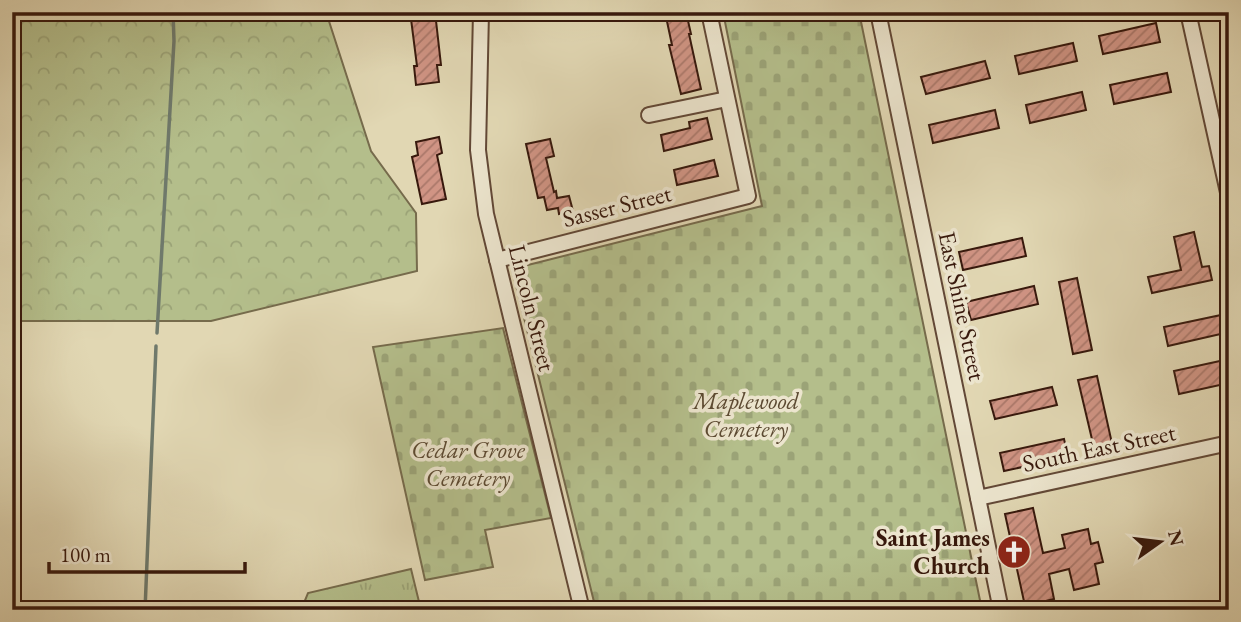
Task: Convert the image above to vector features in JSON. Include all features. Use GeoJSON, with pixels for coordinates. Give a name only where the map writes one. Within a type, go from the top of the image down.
{"type":"FeatureCollection","features":[{"type":"Feature","properties":{"kind":"street","name":"Lincoln Street"},"geometry":{"type":"LineString","coordinates":[[481,12],[478,150],[486,214],[582,610]]}},
{"type":"Feature","properties":{"kind":"street"},"geometry":{"type":"LineString","coordinates":[[649,115],[727,99],[709,12]]}},
{"type":"Feature","properties":{"kind":"street","name":"East Shine Street"},"geometry":{"type":"LineString","coordinates":[[878,12],[1001,610]]}},
{"type":"Feature","properties":{"kind":"street"},"geometry":{"type":"LineString","coordinates":[[1188,12],[1222,138],[1229,197]]}},
{"type":"Feature","properties":{"kind":"street","name":"Sasser Street"},"geometry":{"type":"LineString","coordinates":[[497,260],[748,196],[727,99]]}},
{"type":"Feature","properties":{"kind":"street","name":"South East Street"},"geometry":{"type":"LineString","coordinates":[[978,498],[1229,443]]}},
{"type":"Feature","properties":{"kind":"green space"},"geometry":{"type":"Polygon","coordinates":[[[12,12],[326,12],[371,151],[416,213],[417,271],[211,321],[12,321],[12,12]]]}},
{"type":"Feature","properties":{"kind":"green space","name":"Maplewood Cemetery"},"geometry":{"type":"Polygon","coordinates":[[[723,12],[859,12],[982,610],[596,610],[512,269],[762,206],[723,12]]]}},
{"type":"Feature","properties":{"kind":"green space","name":"Cedar Grove Cemetery"},"geometry":{"type":"Polygon","coordinates":[[[503,328],[551,518],[485,530],[493,567],[425,580],[373,347],[503,328]]]}},
{"type":"Feature","properties":{"kind":"green space"},"geometry":{"type":"Polygon","coordinates":[[[411,569],[421,610],[301,610],[308,593],[411,569]]]}},
{"type":"Feature","properties":{"kind":"building"},"geometry":{"type":"Polygon","coordinates":[[[416,12],[435,12],[441,65],[437,65],[439,82],[416,85],[414,66],[417,66],[411,19],[417,19],[416,12]]]}},
{"type":"Feature","properties":{"kind":"building"},"geometry":{"type":"Polygon","coordinates":[[[665,12],[686,12],[701,89],[681,94],[669,45],[672,45],[665,12]]]}},
{"type":"Feature","properties":{"kind":"building"},"geometry":{"type":"Polygon","coordinates":[[[1156,23],[1160,42],[1103,54],[1099,36],[1156,23]]]}},
{"type":"Feature","properties":{"kind":"building"},"geometry":{"type":"Polygon","coordinates":[[[1073,43],[1077,61],[1019,74],[1015,56],[1073,43]]]}},
{"type":"Feature","properties":{"kind":"building"},"geometry":{"type":"Polygon","coordinates":[[[985,61],[990,78],[926,94],[921,77],[985,61]]]}},
{"type":"Feature","properties":{"kind":"building"},"geometry":{"type":"Polygon","coordinates":[[[1167,73],[1171,92],[1114,104],[1110,85],[1167,73]]]}},
{"type":"Feature","properties":{"kind":"building"},"geometry":{"type":"Polygon","coordinates":[[[1082,92],[1086,110],[1030,123],[1026,105],[1082,92]]]}},
{"type":"Feature","properties":{"kind":"building"},"geometry":{"type":"Polygon","coordinates":[[[995,110],[999,128],[933,143],[929,125],[995,110]]]}},
{"type":"Feature","properties":{"kind":"building"},"geometry":{"type":"Polygon","coordinates":[[[707,118],[712,139],[664,151],[661,135],[690,128],[689,122],[707,118]]]}},
{"type":"Feature","properties":{"kind":"building"},"geometry":{"type":"Polygon","coordinates":[[[439,137],[442,153],[437,155],[446,199],[422,204],[412,157],[418,155],[416,142],[439,137]]]}},
{"type":"Feature","properties":{"kind":"building"},"geometry":{"type":"Polygon","coordinates":[[[550,139],[554,156],[546,158],[554,192],[556,191],[557,198],[569,196],[573,211],[559,214],[558,208],[547,210],[544,197],[538,198],[526,144],[550,139]]]}},
{"type":"Feature","properties":{"kind":"building"},"geometry":{"type":"Polygon","coordinates":[[[714,160],[718,176],[677,185],[674,170],[714,160]]]}},
{"type":"Feature","properties":{"kind":"building"},"geometry":{"type":"Polygon","coordinates":[[[1194,232],[1202,267],[1209,266],[1212,280],[1152,293],[1148,277],[1181,270],[1174,237],[1194,232]]]}},
{"type":"Feature","properties":{"kind":"building"},"geometry":{"type":"Polygon","coordinates":[[[1022,238],[1026,256],[963,270],[959,252],[1022,238]]]}},
{"type":"Feature","properties":{"kind":"building"},"geometry":{"type":"Polygon","coordinates":[[[1077,278],[1092,350],[1073,354],[1059,282],[1077,278]]]}},
{"type":"Feature","properties":{"kind":"building"},"geometry":{"type":"Polygon","coordinates":[[[1034,286],[1038,304],[971,320],[966,302],[1034,286]]]}},
{"type":"Feature","properties":{"kind":"building"},"geometry":{"type":"Polygon","coordinates":[[[1221,315],[1225,333],[1168,346],[1164,327],[1221,315]]]}},
{"type":"Feature","properties":{"kind":"building"},"geometry":{"type":"Polygon","coordinates":[[[1229,359],[1229,383],[1179,394],[1174,371],[1229,359]]]}},
{"type":"Feature","properties":{"kind":"building"},"geometry":{"type":"Polygon","coordinates":[[[1097,376],[1113,448],[1095,452],[1078,380],[1097,376]]]}},
{"type":"Feature","properties":{"kind":"building"},"geometry":{"type":"Polygon","coordinates":[[[1052,387],[1057,405],[995,419],[990,401],[1052,387]]]}},
{"type":"Feature","properties":{"kind":"building"},"geometry":{"type":"Polygon","coordinates":[[[1064,439],[1068,457],[1004,471],[1000,453],[1064,439]]]}},
{"type":"Feature","properties":{"kind":"building"},"geometry":{"type":"Polygon","coordinates":[[[1033,508],[1043,553],[1065,548],[1062,535],[1088,529],[1091,544],[1098,542],[1103,562],[1095,564],[1099,584],[1074,590],[1069,569],[1049,574],[1054,599],[1025,606],[1005,514],[1033,508]]]}},
{"type":"Feature","properties":{"kind":"waterway"},"geometry":{"type":"LineString","coordinates":[[157,333],[174,41],[173,12]]}},
{"type":"Feature","properties":{"kind":"waterway"},"geometry":{"type":"LineString","coordinates":[[145,610],[156,346]]}},
{"type":"Feature","properties":{"kind":"place","name":"Saint James Church"},"geometry":{"type":"Point","coordinates":[1014,552]}}]}
